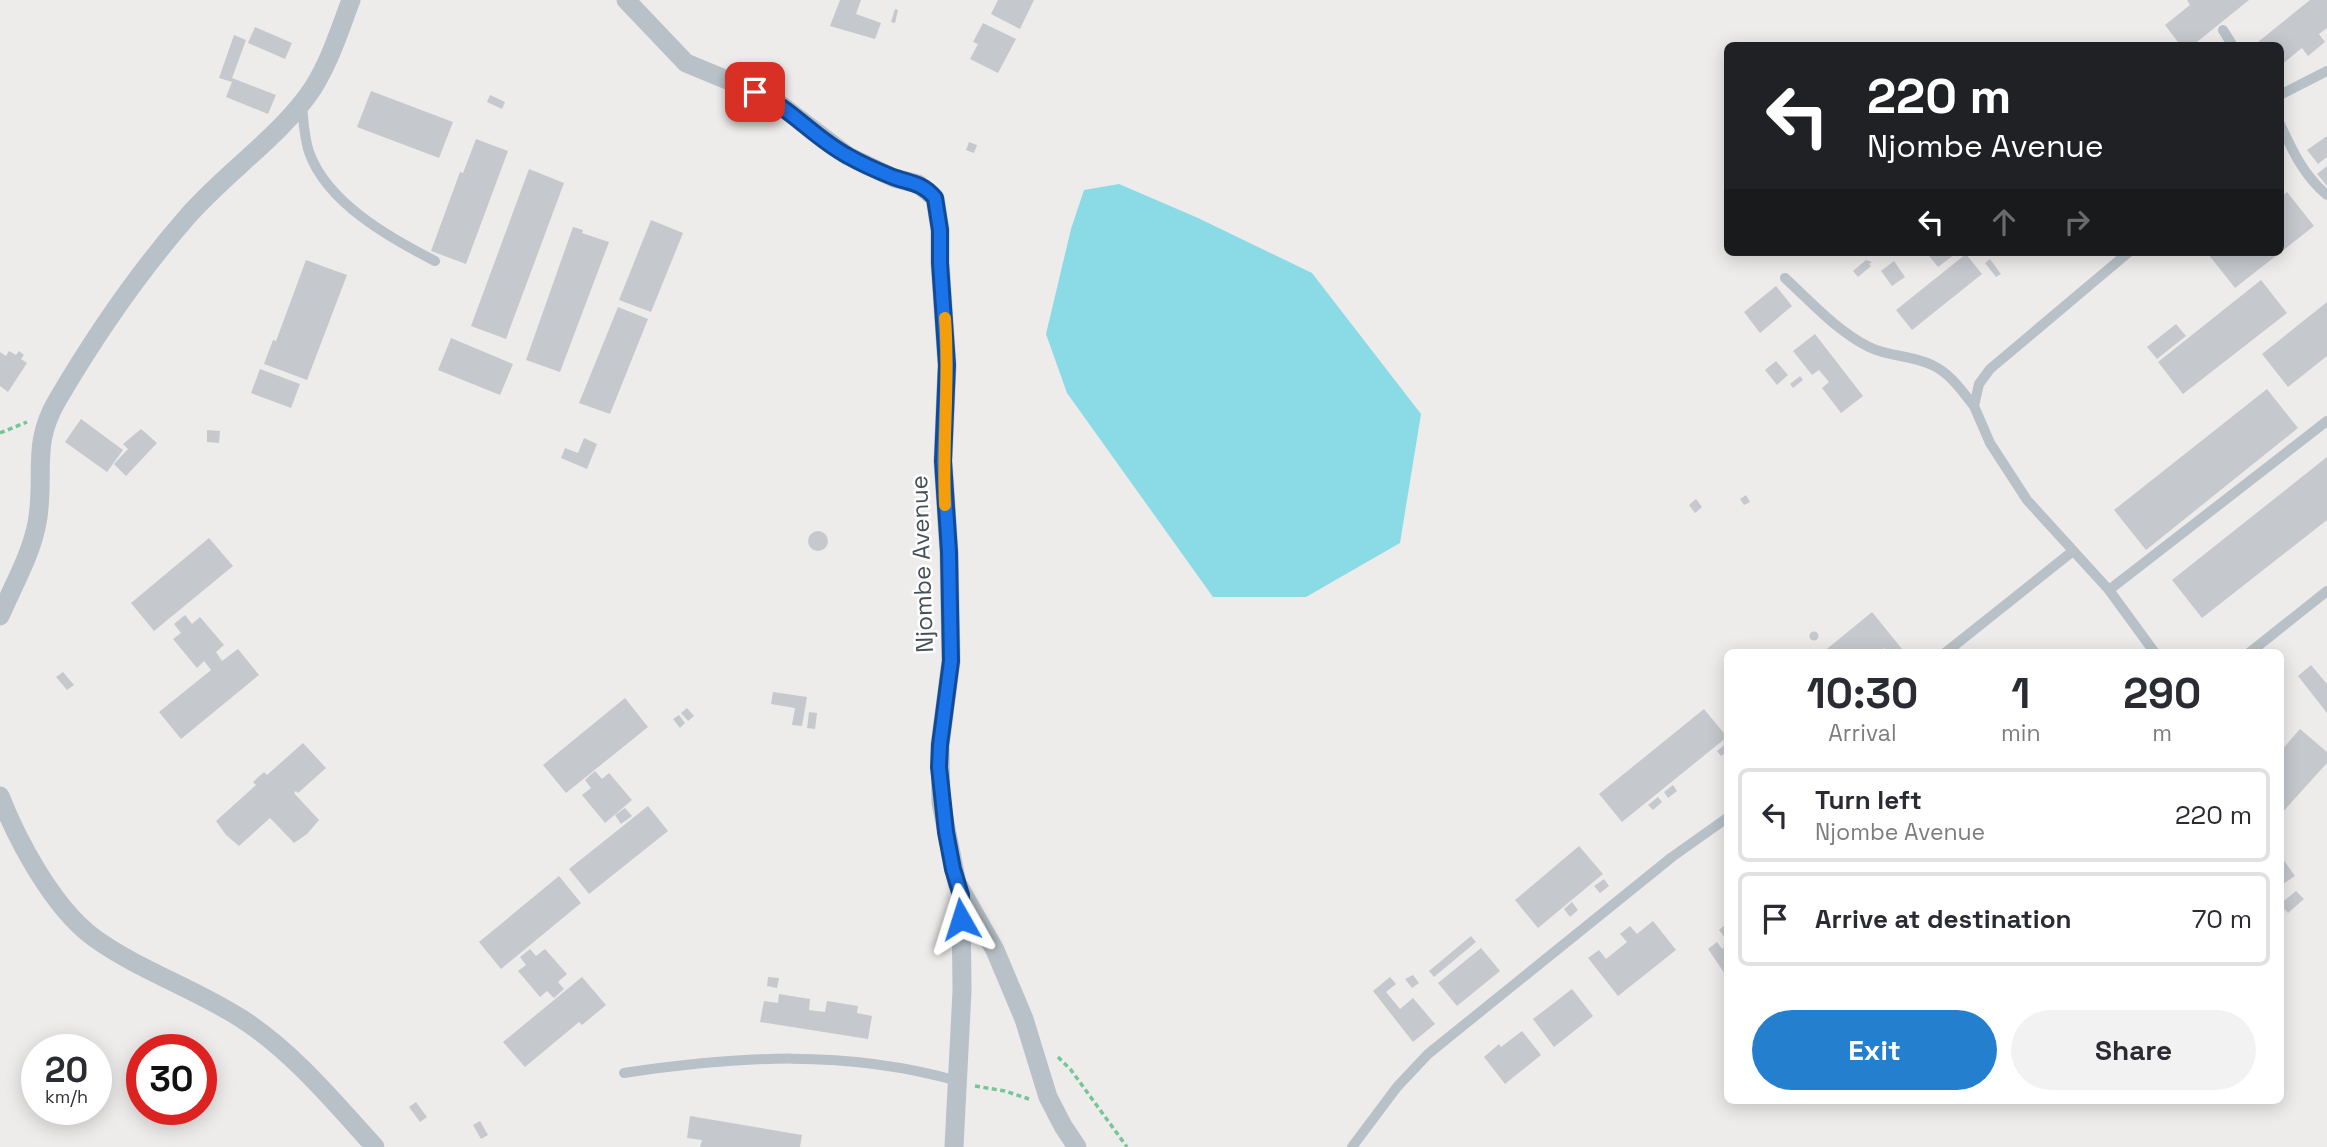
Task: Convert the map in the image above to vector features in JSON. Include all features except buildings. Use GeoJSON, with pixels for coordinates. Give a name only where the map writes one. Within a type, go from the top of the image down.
{"type":"FeatureCollection","features":[{"type":"Feature","properties":{"kind":"street"},"geometry":{"type":"LineString","coordinates":[[0,617],[26,561],[37,527],[40,507],[39,452],[43,430],[53,406],[172,234],[216,185],[302,103],[323,71],[351,0]]}},
{"type":"Feature","properties":{"kind":"street","name":"Njombe Avenue"},"geometry":{"type":"LineString","coordinates":[[626,0],[686,63],[773,99],[848,156],[894,177],[918,184],[935,198],[940,230],[947,365],[943,461],[949,552],[951,661],[939,767],[946,832],[961,895],[995,950],[1024,1019],[1056,1112],[1077,1147]]}},
{"type":"Feature","properties":{"kind":"street"},"geometry":{"type":"LineString","coordinates":[[0,796],[49,887],[74,919],[91,935],[214,1002],[268,1038],[305,1072],[375,1147]]}},
{"type":"Feature","properties":{"kind":"street"},"geometry":{"type":"LineString","coordinates":[[954,1147],[962,991],[961,895]]}},
{"type":"Feature","properties":{"kind":"lane"},"geometry":{"type":"LineString","coordinates":[[2223,30],[2230,42]]}},
{"type":"Feature","properties":{"kind":"lane"},"geometry":{"type":"LineString","coordinates":[[2284,93],[2327,71]]}},
{"type":"Feature","properties":{"kind":"lane"},"geometry":{"type":"LineString","coordinates":[[302,103],[309,151],[323,179],[334,193],[407,247],[435,261]]}},
{"type":"Feature","properties":{"kind":"lane"},"geometry":{"type":"LineString","coordinates":[[2284,133],[2295,156],[2317,187],[2327,195]]}},
{"type":"Feature","properties":{"kind":"lane"},"geometry":{"type":"LineString","coordinates":[[1974,406],[1979,384],[1990,369],[2124,256]]}},
{"type":"Feature","properties":{"kind":"lane"},"geometry":{"type":"LineString","coordinates":[[1785,278],[1834,323],[1869,347],[1886,354],[1933,365],[1949,377],[1974,406],[1990,443],[2027,500],[2109,590],[2152,649]]}},
{"type":"Feature","properties":{"kind":"lane"},"geometry":{"type":"LineString","coordinates":[[2109,590],[2327,421]]}},
{"type":"Feature","properties":{"kind":"lane"},"geometry":{"type":"LineString","coordinates":[[1950,649],[2073,551]]}},
{"type":"Feature","properties":{"kind":"lane"},"geometry":{"type":"LineString","coordinates":[[2254,649],[2327,591]]}},
{"type":"Feature","properties":{"kind":"lane"},"geometry":{"type":"LineString","coordinates":[[1352,1147],[1397,1087],[1427,1054],[1672,857],[1724,820]]}},
{"type":"Feature","properties":{"kind":"lane"},"geometry":{"type":"LineString","coordinates":[[624,1073],[733,1060],[829,1059],[884,1063],[958,1081]]}},
{"type":"Feature","properties":{"kind":"path"},"geometry":{"type":"LineString","coordinates":[[1031,1044],[1048,1048],[1060,1058],[1127,1147]]}},
{"type":"Feature","properties":{"kind":"path"},"geometry":{"type":"LineString","coordinates":[[958,1081],[1017,1095],[1056,1112]]}},
{"type":"Feature","properties":{"kind":"water"},"geometry":{"type":"Polygon","coordinates":[[[1119,184],[1198,218],[1312,273],[1421,414],[1400,543],[1306,597],[1213,597],[1067,393],[1046,334],[1071,229],[1084,190],[1119,184]]]}},
{"type":"Feature","properties":{"kind":"slow traffic"},"geometry":{"type":"LineString","coordinates":[[945,318],[945,505]]}},
{"type":"Feature","properties":{"kind":"route"},"geometry":{"type":"LineString","coordinates":[[755,92],[779,103],[814,133],[848,156],[894,177],[924,186],[935,198],[939,215],[947,365],[943,461],[949,552],[951,661],[939,767],[941,803],[953,869],[961,895],[961,919]]}}]}
